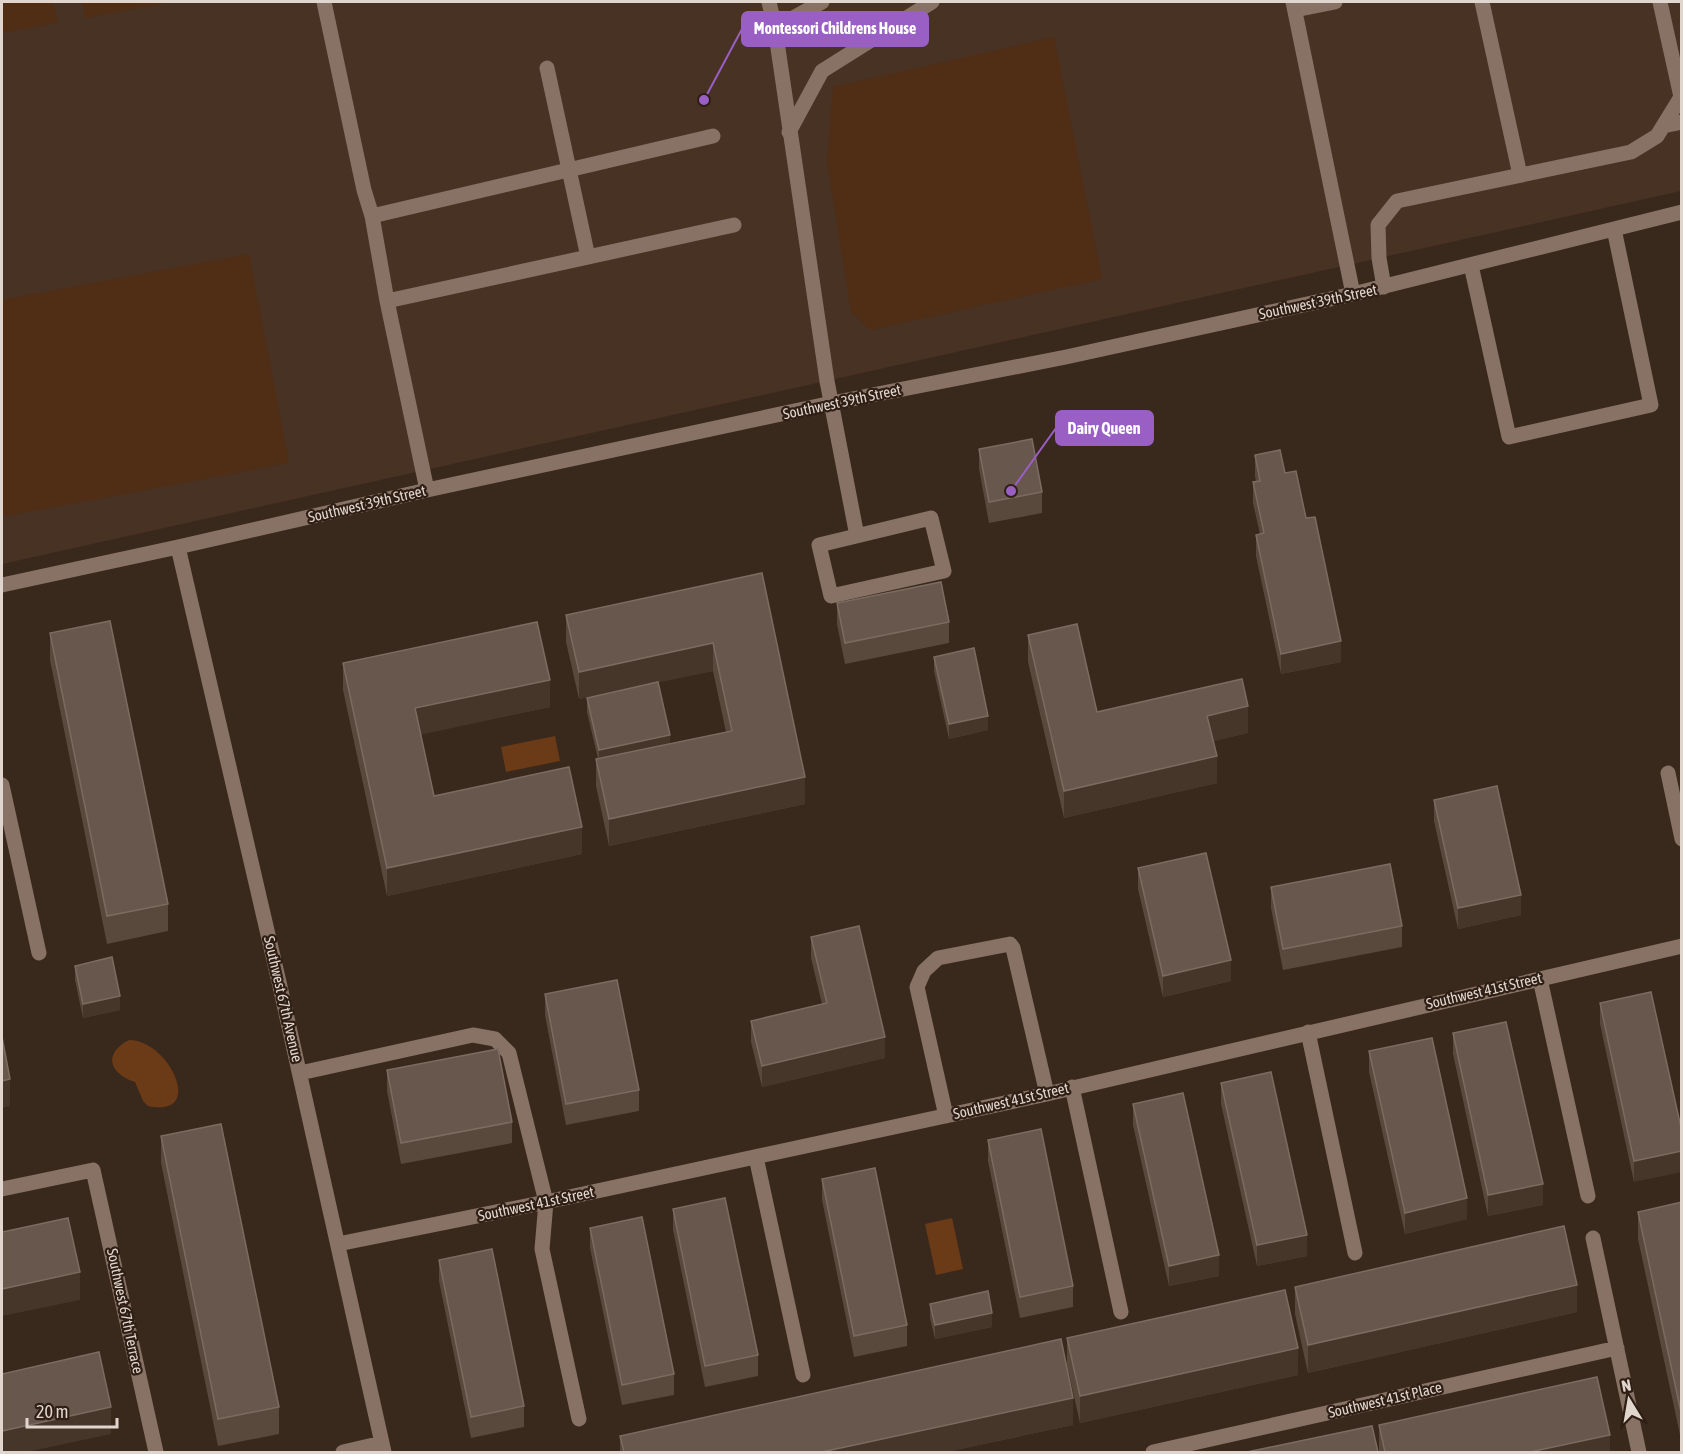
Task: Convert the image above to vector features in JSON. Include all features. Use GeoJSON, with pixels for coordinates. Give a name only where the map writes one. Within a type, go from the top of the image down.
{"type":"FeatureCollection","features":[{"type":"Feature","properties":{"kind":"street"},"geometry":{"type":"LineString","coordinates":[[324,2],[364,190],[372,216],[387,302],[427,490]]}},
{"type":"Feature","properties":{"kind":"street"},"geometry":{"type":"LineString","coordinates":[[769,2],[775,28],[825,369],[857,536]]}},
{"type":"Feature","properties":{"kind":"street"},"geometry":{"type":"LineString","coordinates":[[775,28],[822,2]]}},
{"type":"Feature","properties":{"kind":"street"},"geometry":{"type":"LineString","coordinates":[[789,132],[822,71],[932,2]]}},
{"type":"Feature","properties":{"kind":"street"},"geometry":{"type":"LineString","coordinates":[[1335,2],[1294,6],[1353,294]]}},
{"type":"Feature","properties":{"kind":"street"},"geometry":{"type":"LineString","coordinates":[[1482,2],[1520,175]]}},
{"type":"Feature","properties":{"kind":"street"},"geometry":{"type":"LineString","coordinates":[[1384,287],[1379,258],[1378,225],[1397,201],[1630,152],[1657,136],[1681,96],[1660,2]]}},
{"type":"Feature","properties":{"kind":"street"},"geometry":{"type":"LineString","coordinates":[[548,68],[588,257]]}},
{"type":"Feature","properties":{"kind":"street"},"geometry":{"type":"LineString","coordinates":[[1663,126],[1682,122]]}},
{"type":"Feature","properties":{"kind":"street"},"geometry":{"type":"LineString","coordinates":[[372,216],[713,136]]}},
{"type":"Feature","properties":{"kind":"street","name":"Southwest 39th Street"},"geometry":{"type":"LineString","coordinates":[[2,585],[427,490],[832,403],[1066,357],[1353,294],[1682,212]]}},
{"type":"Feature","properties":{"kind":"street"},"geometry":{"type":"LineString","coordinates":[[387,302],[734,225]]}},
{"type":"Feature","properties":{"kind":"street"},"geometry":{"type":"LineString","coordinates":[[1471,265],[1509,437],[1652,405],[1614,229]]}},
{"type":"Feature","properties":{"kind":"street"},"geometry":{"type":"LineString","coordinates":[[931,518],[944,571],[831,596],[819,544],[857,536],[931,518]]}},
{"type":"Feature","properties":{"kind":"street","name":"Southwest 67th Avenue"},"geometry":{"type":"LineString","coordinates":[[178,547],[300,1073],[383,1448]]}},
{"type":"Feature","properties":{"kind":"street"},"geometry":{"type":"LineString","coordinates":[[1668,773],[1682,839]]}},
{"type":"Feature","properties":{"kind":"street"},"geometry":{"type":"LineString","coordinates":[[2,785],[39,953]]}},
{"type":"Feature","properties":{"kind":"street"},"geometry":{"type":"LineString","coordinates":[[946,1116],[917,987],[924,971],[938,958],[1010,944],[1013,948],[1047,1094]]}},
{"type":"Feature","properties":{"kind":"street","name":"Southwest 41st Street"},"geometry":{"type":"LineString","coordinates":[[338,1244],[546,1202],[1047,1094],[1682,946]]}},
{"type":"Feature","properties":{"kind":"street"},"geometry":{"type":"LineString","coordinates":[[1540,979],[1588,1196]]}},
{"type":"Feature","properties":{"kind":"street"},"geometry":{"type":"LineString","coordinates":[[1308,1032],[1355,1253]]}},
{"type":"Feature","properties":{"kind":"street"},"geometry":{"type":"LineString","coordinates":[[300,1073],[472,1035],[495,1038],[509,1053],[546,1202],[542,1249],[579,1419]]}},
{"type":"Feature","properties":{"kind":"street"},"geometry":{"type":"LineString","coordinates":[[1072,1088],[1121,1312]]}},
{"type":"Feature","properties":{"kind":"street"},"geometry":{"type":"LineString","coordinates":[[756,1157],[803,1375]]}},
{"type":"Feature","properties":{"kind":"street","name":"Southwest 67th Terrace"},"geometry":{"type":"LineString","coordinates":[[2,1189],[93,1170],[156,1452]]}},
{"type":"Feature","properties":{"kind":"street"},"geometry":{"type":"LineString","coordinates":[[1593,1238],[1640,1452]]}},
{"type":"Feature","properties":{"kind":"street","name":"Southwest 41st Place"},"geometry":{"type":"LineString","coordinates":[[1153,1452],[1617,1348]]}},
{"type":"Feature","properties":{"kind":"street"},"geometry":{"type":"LineString","coordinates":[[343,1452],[383,1448]]}},
{"type":"Feature","properties":{"kind":"shaded area"},"geometry":{"type":"Polygon","coordinates":[[[2,2],[1681,2],[1681,191],[2,564],[2,2]]]}},
{"type":"Feature","properties":{"kind":"shaded area"},"geometry":{"type":"Polygon","coordinates":[[[2,2],[53,2],[58,23],[2,33],[2,2]]]}},
{"type":"Feature","properties":{"kind":"shaded area"},"geometry":{"type":"Polygon","coordinates":[[[82,2],[165,2],[166,3],[85,18],[82,2]]]}},
{"type":"Feature","properties":{"kind":"shaded area"},"geometry":{"type":"Polygon","coordinates":[[[1054,37],[1102,279],[871,330],[851,312],[827,162],[833,87],[1054,37]]]}},
{"type":"Feature","properties":{"kind":"shaded area"},"geometry":{"type":"Polygon","coordinates":[[[249,254],[289,463],[2,517],[2,300],[249,254]]]}},
{"type":"Feature","properties":{"kind":"shaded area"},"geometry":{"type":"Polygon","coordinates":[[[555,736],[560,761],[506,772],[501,747],[555,736]]]}},
{"type":"Feature","properties":{"kind":"shaded area"},"geometry":{"type":"Polygon","coordinates":[[[129,1040],[144,1043],[157,1052],[168,1064],[176,1078],[178,1091],[175,1101],[166,1107],[148,1106],[143,1101],[135,1082],[115,1069],[112,1057],[120,1045],[129,1040]]]}},
{"type":"Feature","properties":{"kind":"shaded area"},"geometry":{"type":"Polygon","coordinates":[[[952,1218],[963,1269],[936,1275],[925,1224],[952,1218]]]}},
{"type":"Feature","properties":{"kind":"building"},"geometry":{"type":"Polygon","coordinates":[[[1032,439],[1042,492],[989,502],[979,449],[1032,439]]]}},
{"type":"Feature","properties":{"kind":"building"},"geometry":{"type":"Polygon","coordinates":[[[1280,450],[1285,473],[1296,471],[1306,518],[1315,517],[1341,641],[1281,654],[1256,535],[1264,533],[1253,482],[1260,481],[1255,455],[1280,450]]]}},
{"type":"Feature","properties":{"kind":"building"},"geometry":{"type":"Polygon","coordinates":[[[762,573],[805,777],[609,819],[596,759],[732,731],[713,643],[579,672],[566,615],[762,573]]]}},
{"type":"Feature","properties":{"kind":"building"},"geometry":{"type":"Polygon","coordinates":[[[941,582],[949,622],[845,643],[837,603],[941,582]]]}},
{"type":"Feature","properties":{"kind":"building"},"geometry":{"type":"Polygon","coordinates":[[[110,621],[168,904],[107,916],[50,633],[110,621]]]}},
{"type":"Feature","properties":{"kind":"building"},"geometry":{"type":"Polygon","coordinates":[[[537,622],[550,680],[415,708],[434,796],[569,767],[582,827],[387,868],[343,663],[537,622]]]}},
{"type":"Feature","properties":{"kind":"building"},"geometry":{"type":"Polygon","coordinates":[[[1077,624],[1097,712],[1242,679],[1248,706],[1207,716],[1217,756],[1064,791],[1028,635],[1077,624]]]}},
{"type":"Feature","properties":{"kind":"building"},"geometry":{"type":"Polygon","coordinates":[[[974,648],[988,716],[949,724],[934,657],[974,648]]]}},
{"type":"Feature","properties":{"kind":"building"},"geometry":{"type":"Polygon","coordinates":[[[658,682],[670,735],[599,750],[587,698],[658,682]]]}},
{"type":"Feature","properties":{"kind":"building"},"geometry":{"type":"Polygon","coordinates":[[[1497,786],[1521,895],[1458,908],[1434,800],[1497,786]]]}},
{"type":"Feature","properties":{"kind":"building"},"geometry":{"type":"Polygon","coordinates":[[[1206,853],[1231,960],[1163,976],[1138,868],[1206,853]]]}},
{"type":"Feature","properties":{"kind":"building"},"geometry":{"type":"Polygon","coordinates":[[[1390,864],[1402,926],[1283,949],[1271,887],[1390,864]]]}},
{"type":"Feature","properties":{"kind":"building"},"geometry":{"type":"Polygon","coordinates":[[[859,926],[885,1037],[762,1066],[751,1021],[827,1003],[811,937],[859,926]]]}},
{"type":"Feature","properties":{"kind":"building"},"geometry":{"type":"Polygon","coordinates":[[[112,957],[120,996],[83,1004],[75,966],[112,957]]]}},
{"type":"Feature","properties":{"kind":"building"},"geometry":{"type":"Polygon","coordinates":[[[617,980],[639,1090],[566,1104],[545,994],[617,980]]]}},
{"type":"Feature","properties":{"kind":"building"},"geometry":{"type":"Polygon","coordinates":[[[1651,992],[1682,1132],[1682,1151],[1634,1161],[1600,1003],[1651,992]]]}},
{"type":"Feature","properties":{"kind":"building"},"geometry":{"type":"Polygon","coordinates":[[[1506,1022],[1543,1184],[1488,1195],[1453,1033],[1506,1022]]]}},
{"type":"Feature","properties":{"kind":"building"},"geometry":{"type":"Polygon","coordinates":[[[2,1037],[10,1079],[2,1081],[2,1037]]]}},
{"type":"Feature","properties":{"kind":"building"},"geometry":{"type":"Polygon","coordinates":[[[1432,1038],[1467,1198],[1405,1213],[1369,1051],[1432,1038]]]}},
{"type":"Feature","properties":{"kind":"building"},"geometry":{"type":"Polygon","coordinates":[[[498,1049],[512,1122],[401,1143],[387,1070],[498,1049]]]}},
{"type":"Feature","properties":{"kind":"building"},"geometry":{"type":"Polygon","coordinates":[[[1271,1072],[1307,1235],[1257,1245],[1221,1083],[1271,1072]]]}},
{"type":"Feature","properties":{"kind":"building"},"geometry":{"type":"Polygon","coordinates":[[[1183,1093],[1219,1255],[1169,1266],[1133,1104],[1183,1093]]]}},
{"type":"Feature","properties":{"kind":"building"},"geometry":{"type":"Polygon","coordinates":[[[221,1124],[279,1407],[218,1419],[161,1136],[221,1124]]]}},
{"type":"Feature","properties":{"kind":"building"},"geometry":{"type":"Polygon","coordinates":[[[1041,1129],[1073,1286],[1020,1297],[988,1140],[1041,1129]]]}},
{"type":"Feature","properties":{"kind":"building"},"geometry":{"type":"Polygon","coordinates":[[[875,1168],[907,1325],[854,1336],[822,1179],[875,1168]]]}},
{"type":"Feature","properties":{"kind":"building"},"geometry":{"type":"Polygon","coordinates":[[[725,1198],[758,1355],[705,1366],[673,1209],[725,1198]]]}},
{"type":"Feature","properties":{"kind":"building"},"geometry":{"type":"Polygon","coordinates":[[[1682,1202],[1682,1417],[1638,1212],[1682,1202]]]}},
{"type":"Feature","properties":{"kind":"building"},"geometry":{"type":"Polygon","coordinates":[[[642,1217],[674,1374],[622,1385],[590,1228],[642,1217]]]}},
{"type":"Feature","properties":{"kind":"building"},"geometry":{"type":"Polygon","coordinates":[[[68,1218],[80,1272],[2,1289],[2,1232],[68,1218]]]}},
{"type":"Feature","properties":{"kind":"building"},"geometry":{"type":"Polygon","coordinates":[[[1564,1226],[1577,1285],[1308,1345],[1295,1287],[1564,1226]]]}},
{"type":"Feature","properties":{"kind":"building"},"geometry":{"type":"Polygon","coordinates":[[[492,1249],[524,1406],[471,1417],[439,1260],[492,1249]]]}},
{"type":"Feature","properties":{"kind":"building"},"geometry":{"type":"Polygon","coordinates":[[[1285,1290],[1298,1348],[1080,1396],[1067,1338],[1285,1290]]]}},
{"type":"Feature","properties":{"kind":"building"},"geometry":{"type":"Polygon","coordinates":[[[988,1291],[992,1313],[935,1325],[930,1304],[988,1291]]]}},
{"type":"Feature","properties":{"kind":"building"},"geometry":{"type":"Polygon","coordinates":[[[1061,1339],[1073,1398],[822,1452],[624,1452],[620,1436],[1061,1339]]]}},
{"type":"Feature","properties":{"kind":"building"},"geometry":{"type":"Polygon","coordinates":[[[99,1352],[111,1407],[2,1431],[2,1374],[99,1352]]]}},
{"type":"Feature","properties":{"kind":"building"},"geometry":{"type":"Polygon","coordinates":[[[1597,1377],[1610,1435],[1530,1452],[1385,1452],[1379,1425],[1597,1377]]]}},
{"type":"Feature","properties":{"kind":"building"},"geometry":{"type":"Polygon","coordinates":[[[1372,1426],[1378,1452],[1247,1452],[1372,1426]]]}},
{"type":"Feature","properties":{"kind":"place","name":"Montessori Childrens House"},"geometry":{"type":"Point","coordinates":[704,100]}},
{"type":"Feature","properties":{"kind":"place","name":"Dairy Queen"},"geometry":{"type":"Point","coordinates":[1011,491]}}]}
